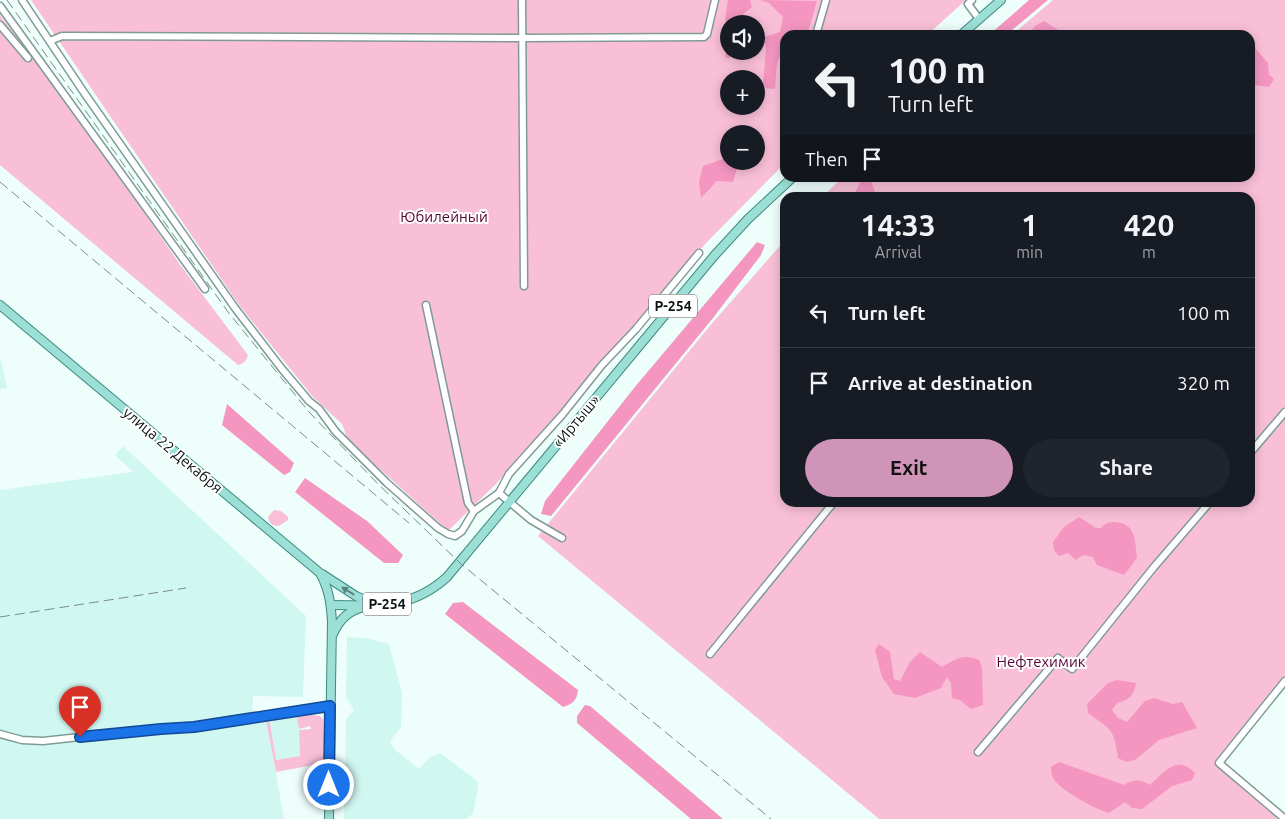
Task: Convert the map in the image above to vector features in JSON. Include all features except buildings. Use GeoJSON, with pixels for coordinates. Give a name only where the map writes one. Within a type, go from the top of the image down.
{"type":"FeatureCollection","features":[{"type":"Feature","properties":{"kind":"main road"},"geometry":{"type":"LineString","coordinates":[[967,30],[1001,0]]}},
{"type":"Feature","properties":{"kind":"main road","name":"«Иртыш»"},"geometry":{"type":"LineString","coordinates":[[331,605],[378,605],[408,601],[425,594],[439,584],[460,563],[714,256],[748,219],[788,182]]}},
{"type":"Feature","properties":{"kind":"main road","name":"улица 22 Декабря"},"geometry":{"type":"LineString","coordinates":[[0,305],[320,573],[327,585],[331,605],[329,819]]}},
{"type":"Feature","properties":{"kind":"main road"},"geometry":{"type":"LineString","coordinates":[[320,573],[356,596],[378,605]]}},
{"type":"Feature","properties":{"kind":"main road"},"geometry":{"type":"LineString","coordinates":[[331,641],[337,626],[350,612],[378,605]]}},
{"type":"Feature","properties":{"kind":"street"},"geometry":{"type":"LineString","coordinates":[[22,0],[235,308],[282,369],[309,401],[319,409],[336,432],[408,503],[448,534],[455,536],[462,531],[474,510],[499,493],[509,474],[562,415],[602,365],[636,329],[700,253]]}},
{"type":"Feature","properties":{"kind":"street"},"geometry":{"type":"LineString","coordinates":[[522,0],[524,286]]}},
{"type":"Feature","properties":{"kind":"street"},"geometry":{"type":"LineString","coordinates":[[50,41],[62,36],[522,38],[706,36],[715,0]]}},
{"type":"Feature","properties":{"kind":"street"},"geometry":{"type":"LineString","coordinates":[[817,30],[826,0]]}},
{"type":"Feature","properties":{"kind":"street"},"geometry":{"type":"LineString","coordinates":[[972,0],[968,4],[979,19]]}},
{"type":"Feature","properties":{"kind":"street"},"geometry":{"type":"LineString","coordinates":[[0,6],[205,290]]}},
{"type":"Feature","properties":{"kind":"street"},"geometry":{"type":"LineString","coordinates":[[0,24],[28,58]]}},
{"type":"Feature","properties":{"kind":"street"},"geometry":{"type":"LineString","coordinates":[[426,305],[468,503],[474,510]]}},
{"type":"Feature","properties":{"kind":"street"},"geometry":{"type":"LineString","coordinates":[[1255,447],[1285,412]]}},
{"type":"Feature","properties":{"kind":"street"},"geometry":{"type":"LineString","coordinates":[[499,493],[531,520],[562,538]]}},
{"type":"Feature","properties":{"kind":"street"},"geometry":{"type":"LineString","coordinates":[[710,654],[830,507]]}},
{"type":"Feature","properties":{"kind":"street"},"geometry":{"type":"LineString","coordinates":[[978,752],[1058,658],[1072,669],[1154,567],[1206,507]]}},
{"type":"Feature","properties":{"kind":"street"},"geometry":{"type":"LineString","coordinates":[[1285,681],[1219,762],[1285,819]]}},
{"type":"Feature","properties":{"kind":"street"},"geometry":{"type":"LineString","coordinates":[[0,734],[22,740],[43,741],[194,727],[330,706]]}},
{"type":"Feature","properties":{"kind":"shaded area"},"geometry":{"type":"Polygon","coordinates":[[[728,0],[750,0],[752,7],[742,15],[726,15],[728,0]]]}},
{"type":"Feature","properties":{"kind":"shaded area"},"geometry":{"type":"Polygon","coordinates":[[[760,0],[817,1],[809,30],[780,30],[783,17],[769,3],[760,0]]]}},
{"type":"Feature","properties":{"kind":"shaded area"},"geometry":{"type":"Polygon","coordinates":[[[1029,0],[1048,0],[1012,30],[995,30],[1029,0]]]}},
{"type":"Feature","properties":{"kind":"shaded area"},"geometry":{"type":"Polygon","coordinates":[[[1044,21],[1058,30],[1032,30],[1044,21]]]}},
{"type":"Feature","properties":{"kind":"shaded area"},"geometry":{"type":"Polygon","coordinates":[[[780,32],[780,56],[775,89],[765,87],[765,37],[780,32]]]}},
{"type":"Feature","properties":{"kind":"shaded area"},"geometry":{"type":"Polygon","coordinates":[[[1255,48],[1268,63],[1269,75],[1274,79],[1269,87],[1255,85],[1255,48]]]}},
{"type":"Feature","properties":{"kind":"shaded area"},"geometry":{"type":"Polygon","coordinates":[[[720,160],[720,170],[736,170],[733,182],[717,181],[701,198],[699,182],[703,166],[720,160]]]}},
{"type":"Feature","properties":{"kind":"shaded area"},"geometry":{"type":"Polygon","coordinates":[[[860,182],[871,182],[875,192],[855,192],[860,182]]]}},
{"type":"Feature","properties":{"kind":"shaded area"},"geometry":{"type":"Polygon","coordinates":[[[757,242],[765,245],[761,255],[713,318],[551,516],[541,514],[545,501],[634,388],[757,242]]]}},
{"type":"Feature","properties":{"kind":"shaded area"},"geometry":{"type":"Polygon","coordinates":[[[0,356],[7,388],[0,389],[0,356]]]}},
{"type":"Feature","properties":{"kind":"shaded area"},"geometry":{"type":"Polygon","coordinates":[[[227,404],[294,463],[290,472],[284,475],[222,425],[227,404]]]}},
{"type":"Feature","properties":{"kind":"shaded area"},"geometry":{"type":"Polygon","coordinates":[[[123,446],[306,616],[303,697],[253,696],[252,714],[265,713],[284,819],[0,819],[0,490],[133,472],[115,455],[123,446]]]}},
{"type":"Feature","properties":{"kind":"shaded area"},"geometry":{"type":"Polygon","coordinates":[[[305,478],[367,521],[403,555],[398,563],[384,563],[295,492],[305,478]]]}},
{"type":"Feature","properties":{"kind":"shaded area"},"geometry":{"type":"Polygon","coordinates":[[[1079,517],[1096,528],[1101,528],[1107,523],[1115,522],[1122,523],[1131,529],[1135,539],[1137,558],[1124,575],[1097,565],[1093,557],[1083,555],[1076,560],[1068,553],[1059,556],[1054,550],[1053,542],[1064,527],[1079,517]]]}},
{"type":"Feature","properties":{"kind":"shaded area"},"geometry":{"type":"Polygon","coordinates":[[[463,602],[578,690],[574,701],[563,707],[445,614],[453,603],[463,602]]]}},
{"type":"Feature","properties":{"kind":"shaded area"},"geometry":{"type":"Polygon","coordinates":[[[347,637],[366,638],[389,644],[402,693],[401,727],[390,741],[394,749],[419,769],[430,757],[440,753],[477,781],[478,790],[473,813],[467,819],[344,819],[346,719],[354,710],[346,697],[347,637]]]}},
{"type":"Feature","properties":{"kind":"shaded area"},"geometry":{"type":"Polygon","coordinates":[[[879,644],[890,652],[894,679],[900,681],[910,662],[920,652],[942,667],[955,659],[964,657],[979,660],[982,667],[983,705],[971,709],[960,700],[952,698],[951,683],[947,677],[941,688],[915,698],[894,694],[882,677],[875,650],[879,644]]]}},
{"type":"Feature","properties":{"kind":"shaded area"},"geometry":{"type":"Polygon","coordinates":[[[1117,680],[1136,683],[1130,697],[1117,703],[1112,710],[1118,718],[1127,722],[1145,701],[1154,698],[1173,704],[1182,702],[1197,728],[1159,740],[1135,760],[1126,762],[1118,758],[1113,735],[1107,727],[1088,713],[1087,704],[1108,683],[1117,680]]]}},
{"type":"Feature","properties":{"kind":"shaded area"},"geometry":{"type":"Polygon","coordinates":[[[585,705],[590,706],[723,819],[691,819],[577,723],[577,716],[585,705]]]}},
{"type":"Feature","properties":{"kind":"shaded area"},"geometry":{"type":"Polygon","coordinates":[[[298,714],[300,756],[276,760],[270,723],[267,720],[298,714]]]}},
{"type":"Feature","properties":{"kind":"shaded area"},"geometry":{"type":"Polygon","coordinates":[[[1059,762],[1124,785],[1137,781],[1150,785],[1166,770],[1177,765],[1182,765],[1195,773],[1192,780],[1172,786],[1142,809],[1132,808],[1125,802],[1109,813],[1082,801],[1056,782],[1052,776],[1051,767],[1059,762]]]}},
{"type":"Feature","properties":{"kind":"green space","name":"Юбилейный"},"geometry":{"type":"Polygon","coordinates":[[[31,0],[966,0],[933,30],[780,30],[780,168],[707,242],[497,483],[448,531],[348,440],[342,424],[313,397],[239,305],[31,0]]]}},
{"type":"Feature","properties":{"kind":"green space","name":"Нефтехимик"},"geometry":{"type":"Polygon","coordinates":[[[1053,0],[1285,0],[1285,687],[1220,762],[1285,819],[879,819],[538,536],[708,328],[780,246],[780,507],[1255,507],[1255,192],[827,192],[838,182],[1255,182],[1255,30],[1018,30],[1053,0]]]}},
{"type":"Feature","properties":{"kind":"green space"},"geometry":{"type":"Polygon","coordinates":[[[0,15],[74,110],[181,266],[248,355],[246,361],[238,365],[0,165],[0,15]]]}},
{"type":"Feature","properties":{"kind":"green space"},"geometry":{"type":"Polygon","coordinates":[[[274,510],[281,511],[288,517],[288,520],[279,526],[272,525],[268,517],[274,510]]]}},
{"type":"Feature","properties":{"kind":"green space"},"geometry":{"type":"Polygon","coordinates":[[[300,713],[320,716],[323,719],[325,761],[319,764],[276,772],[266,720],[270,723],[276,760],[300,756],[299,730],[311,729],[310,726],[299,729],[297,716],[300,713]]]}},
{"type":"Feature","properties":{"kind":"railway"},"geometry":{"type":"LineString","coordinates":[[7,0],[228,312],[309,412],[376,482],[460,563],[771,819]]}},
{"type":"Feature","properties":{"kind":"railway"},"geometry":{"type":"LineString","coordinates":[[0,182],[409,523]]}},
{"type":"Feature","properties":{"kind":"railway"},"geometry":{"type":"LineString","coordinates":[[0,617],[186,588]]}},
{"type":"Feature","properties":{"kind":"route"},"geometry":{"type":"LineString","coordinates":[[80,737],[194,727],[330,706],[329,785]]}}]}
